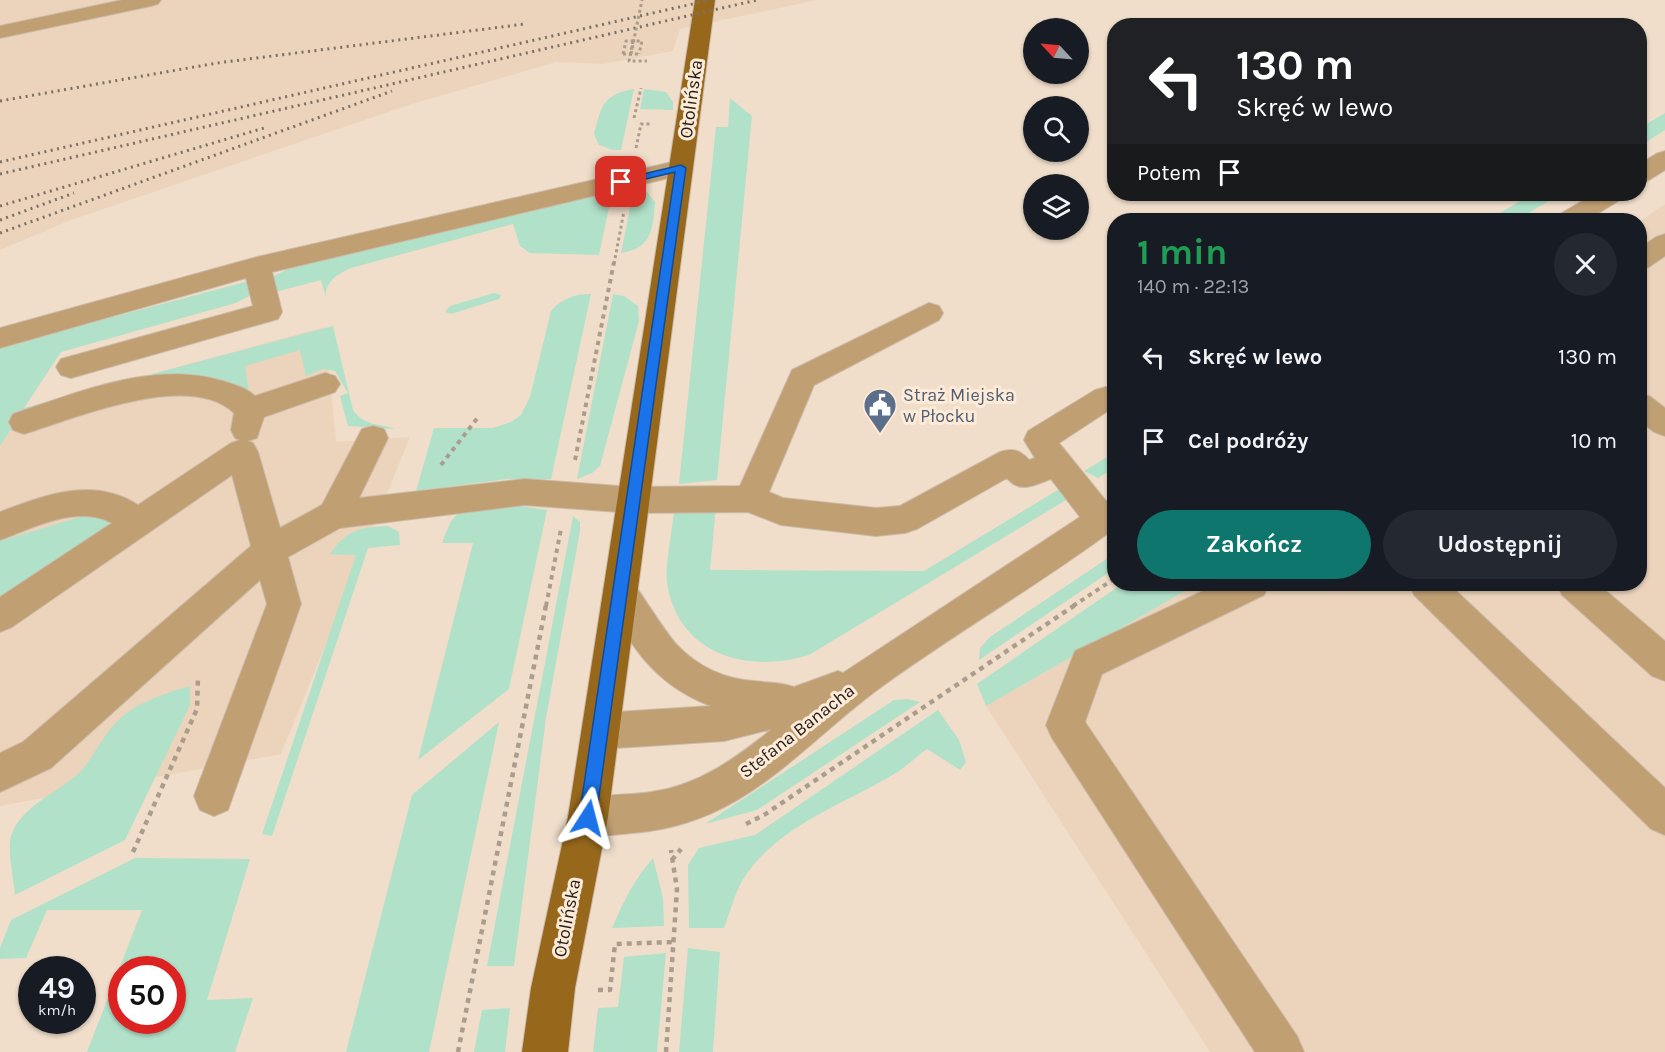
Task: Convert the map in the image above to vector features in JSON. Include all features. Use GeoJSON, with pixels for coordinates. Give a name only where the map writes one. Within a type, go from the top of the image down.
{"type":"FeatureCollection","features":[{"type":"Feature","properties":{"kind":"main road","name":"Otolińska"},"geometry":{"type":"LineString","coordinates":[[546,1052],[553,988],[588,818],[705,0]]}},
{"type":"Feature","properties":{"kind":"street"},"geometry":{"type":"LineString","coordinates":[[0,32],[114,4],[151,0]]}},
{"type":"Feature","properties":{"kind":"street"},"geometry":{"type":"LineString","coordinates":[[0,10],[46,22]]}},
{"type":"Feature","properties":{"kind":"street"},"geometry":{"type":"LineString","coordinates":[[1647,171],[1665,159]]}},
{"type":"Feature","properties":{"kind":"street"},"geometry":{"type":"LineString","coordinates":[[0,338],[257,266],[681,168]]}},
{"type":"Feature","properties":{"kind":"street"},"geometry":{"type":"LineString","coordinates":[[1580,213],[1600,201]]}},
{"type":"Feature","properties":{"kind":"street"},"geometry":{"type":"LineString","coordinates":[[1647,256],[1665,243]]}},
{"type":"Feature","properties":{"kind":"street"},"geometry":{"type":"LineString","coordinates":[[71,367],[268,312],[257,266]]}},
{"type":"Feature","properties":{"kind":"street"},"geometry":{"type":"LineString","coordinates":[[750,499],[802,378],[929,313]]}},
{"type":"Feature","properties":{"kind":"street"},"geometry":{"type":"LineString","coordinates":[[24,422],[135,388],[170,384],[209,388],[235,396],[250,410]]}},
{"type":"Feature","properties":{"kind":"street"},"geometry":{"type":"LineString","coordinates":[[250,410],[326,384]]}},
{"type":"Feature","properties":{"kind":"street"},"geometry":{"type":"LineString","coordinates":[[1106,398],[1039,440],[1107,515]]}},
{"type":"Feature","properties":{"kind":"street"},"geometry":{"type":"LineString","coordinates":[[214,796],[284,604],[242,452],[250,410]]}},
{"type":"Feature","properties":{"kind":"street"},"geometry":{"type":"LineString","coordinates":[[1647,410],[1665,424]]}},
{"type":"Feature","properties":{"kind":"street"},"geometry":{"type":"LineString","coordinates":[[334,515],[373,438]]}},
{"type":"Feature","properties":{"kind":"street"},"geometry":{"type":"LineString","coordinates":[[0,616],[242,452]]}},
{"type":"Feature","properties":{"kind":"street"},"geometry":{"type":"LineString","coordinates":[[0,773],[37,755],[270,550],[334,515],[525,492],[632,500],[750,499],[781,511],[876,522],[905,519],[1011,461],[1024,476],[1058,462]]}},
{"type":"Feature","properties":{"kind":"street"},"geometry":{"type":"LineString","coordinates":[[0,526],[64,503],[84,502],[123,510],[138,523]]}},
{"type":"Feature","properties":{"kind":"street","name":"Stefana Banacha"},"geometry":{"type":"LineString","coordinates":[[588,818],[662,810],[687,804],[727,784],[758,765],[867,676],[1107,517]]}},
{"type":"Feature","properties":{"kind":"street","name":"Stefana Banacha"},"geometry":{"type":"LineString","coordinates":[[620,590],[645,633],[665,661],[695,683],[727,695],[763,700],[810,699]]}},
{"type":"Feature","properties":{"kind":"street"},"geometry":{"type":"LineString","coordinates":[[1237,591],[1088,663],[1065,725],[1281,1052]]}},
{"type":"Feature","properties":{"kind":"street"},"geometry":{"type":"LineString","coordinates":[[1432,591],[1665,815]]}},
{"type":"Feature","properties":{"kind":"street"},"geometry":{"type":"LineString","coordinates":[[1582,591],[1665,664]]}},
{"type":"Feature","properties":{"kind":"street","name":"Stefana Banacha"},"geometry":{"type":"LineString","coordinates":[[601,731],[724,723],[783,710],[867,676]]}},
{"type":"Feature","properties":{"kind":"path"},"geometry":{"type":"LineString","coordinates":[[631,54],[642,0]]}},
{"type":"Feature","properties":{"kind":"path"},"geometry":{"type":"LineString","coordinates":[[626,41],[633,41],[642,41],[639,54],[623,54],[626,41]]}},
{"type":"Feature","properties":{"kind":"path"},"geometry":{"type":"LineString","coordinates":[[633,41],[629,61],[647,61]]}},
{"type":"Feature","properties":{"kind":"path"},"geometry":{"type":"LineString","coordinates":[[634,118],[641,88]]}},
{"type":"Feature","properties":{"kind":"path"},"geometry":{"type":"LineString","coordinates":[[636,150],[641,124],[660,124]]}},
{"type":"Feature","properties":{"kind":"path"},"geometry":{"type":"LineString","coordinates":[[574,468],[624,210]]}},
{"type":"Feature","properties":{"kind":"path"},"geometry":{"type":"LineString","coordinates":[[408,507],[479,417]]}},
{"type":"Feature","properties":{"kind":"path"},"geometry":{"type":"LineString","coordinates":[[458,1052],[562,522]]}},
{"type":"Feature","properties":{"kind":"path"},"geometry":{"type":"LineString","coordinates":[[739,826],[764,815],[1107,584]]}},
{"type":"Feature","properties":{"kind":"path"},"geometry":{"type":"LineString","coordinates":[[133,852],[197,709],[198,677]]}},
{"type":"Feature","properties":{"kind":"path"},"geometry":{"type":"LineString","coordinates":[[672,860],[687,841]]}},
{"type":"Feature","properties":{"kind":"path"},"geometry":{"type":"LineString","coordinates":[[666,1052],[677,889],[670,846]]}},
{"type":"Feature","properties":{"kind":"path"},"geometry":{"type":"LineString","coordinates":[[598,990],[610,990],[615,944],[675,942]]}},
{"type":"Feature","properties":{"kind":"shaded area"},"geometry":{"type":"Polygon","coordinates":[[[0,0],[817,0],[680,29],[673,51],[604,64],[556,62],[409,105],[71,220],[0,250],[0,0]]]}},
{"type":"Feature","properties":{"kind":"shaded area"},"geometry":{"type":"Polygon","coordinates":[[[1665,204],[1665,1052],[1210,1052],[986,706],[1185,591],[1647,591],[1647,216],[1665,204]]]}},
{"type":"Feature","properties":{"kind":"shaded area"},"geometry":{"type":"Polygon","coordinates":[[[325,327],[336,442],[410,437],[281,754],[0,806],[0,415],[325,327]]]}},
{"type":"Feature","properties":{"kind":"green space"},"geometry":{"type":"Polygon","coordinates":[[[634,89],[621,150],[599,145],[594,134],[605,103],[616,94],[634,89]]]}},
{"type":"Feature","properties":{"kind":"green space"},"geometry":{"type":"Polygon","coordinates":[[[644,89],[666,92],[673,102],[673,110],[640,109],[644,89]]]}},
{"type":"Feature","properties":{"kind":"green space"},"geometry":{"type":"Polygon","coordinates":[[[730,98],[752,116],[717,480],[679,484],[716,127],[728,127],[730,98]]]}},
{"type":"Feature","properties":{"kind":"green space"},"geometry":{"type":"Polygon","coordinates":[[[1665,113],[1665,130],[1647,142],[1647,124],[1665,113]]]}},
{"type":"Feature","properties":{"kind":"green space"},"geometry":{"type":"Polygon","coordinates":[[[613,188],[599,255],[530,253],[520,246],[513,224],[351,268],[330,283],[327,287],[326,298],[321,280],[271,293],[268,284],[274,276],[288,269],[580,191],[613,188]]]}},
{"type":"Feature","properties":{"kind":"green space"},"geometry":{"type":"Polygon","coordinates":[[[634,188],[647,192],[655,202],[652,229],[645,242],[639,247],[621,253],[634,188]]]}},
{"type":"Feature","properties":{"kind":"green space"},"geometry":{"type":"Polygon","coordinates":[[[1521,201],[1549,201],[1528,213],[1499,213],[1521,201]]]}},
{"type":"Feature","properties":{"kind":"green space"},"geometry":{"type":"Polygon","coordinates":[[[245,282],[251,284],[254,289],[249,296],[236,303],[61,352],[24,408],[333,326],[353,410],[368,422],[395,429],[348,426],[340,396],[348,393],[335,371],[323,369],[306,376],[300,350],[245,366],[249,393],[222,385],[19,417],[0,446],[0,347],[245,282]]]}},
{"type":"Feature","properties":{"kind":"green space"},"geometry":{"type":"Polygon","coordinates":[[[494,293],[501,295],[499,299],[451,314],[445,312],[450,306],[494,293]]]}},
{"type":"Feature","properties":{"kind":"green space"},"geometry":{"type":"Polygon","coordinates":[[[591,294],[551,479],[507,479],[416,491],[434,428],[493,428],[511,422],[521,415],[530,397],[551,311],[569,298],[591,294]]]}},
{"type":"Feature","properties":{"kind":"green space"},"geometry":{"type":"Polygon","coordinates":[[[613,294],[624,296],[638,306],[639,321],[600,466],[592,473],[577,479],[613,294]]]}},
{"type":"Feature","properties":{"kind":"green space"},"geometry":{"type":"Polygon","coordinates":[[[1107,457],[1107,472],[1098,478],[1084,471],[1107,457]]]}},
{"type":"Feature","properties":{"kind":"green space"},"geometry":{"type":"Polygon","coordinates":[[[1061,488],[1066,500],[809,655],[763,662],[740,660],[719,653],[701,642],[685,627],[674,608],[667,583],[675,505],[716,507],[710,570],[924,571],[1061,488]]]}},
{"type":"Feature","properties":{"kind":"green space"},"geometry":{"type":"Polygon","coordinates":[[[487,506],[520,506],[547,510],[509,689],[418,760],[473,543],[442,543],[446,531],[455,517],[463,511],[487,506]]]}},
{"type":"Feature","properties":{"kind":"green space"},"geometry":{"type":"Polygon","coordinates":[[[87,515],[106,517],[110,526],[0,603],[0,541],[87,515]]]}},
{"type":"Feature","properties":{"kind":"green space"},"geometry":{"type":"Polygon","coordinates":[[[573,516],[580,522],[580,531],[546,718],[514,966],[487,966],[573,516]]]}},
{"type":"Feature","properties":{"kind":"green space"},"geometry":{"type":"Polygon","coordinates":[[[388,526],[399,532],[400,545],[368,548],[272,836],[262,834],[356,555],[330,554],[342,540],[355,531],[388,526]]]}},
{"type":"Feature","properties":{"kind":"green space"},"geometry":{"type":"Polygon","coordinates":[[[1107,559],[1107,574],[979,660],[980,648],[990,637],[1107,559]]]}},
{"type":"Feature","properties":{"kind":"green space"},"geometry":{"type":"Polygon","coordinates":[[[1112,591],[1185,591],[986,706],[977,684],[1112,591]]]}},
{"type":"Feature","properties":{"kind":"green space"},"geometry":{"type":"Polygon","coordinates":[[[190,686],[190,705],[125,840],[15,895],[10,842],[16,825],[23,815],[81,771],[116,722],[123,716],[146,702],[190,686]]]}},
{"type":"Feature","properties":{"kind":"green space"},"geometry":{"type":"Polygon","coordinates":[[[908,699],[920,702],[757,810],[705,824],[894,700],[908,699]]]}},
{"type":"Feature","properties":{"kind":"green space"},"geometry":{"type":"Polygon","coordinates":[[[938,710],[959,740],[966,762],[960,770],[927,749],[898,771],[791,831],[773,846],[756,862],[742,881],[724,928],[689,928],[688,865],[699,848],[755,835],[938,710]]]}},
{"type":"Feature","properties":{"kind":"green space"},"geometry":{"type":"Polygon","coordinates":[[[499,722],[429,1052],[346,1052],[412,795],[499,722]]]}},
{"type":"Feature","properties":{"kind":"green space"},"geometry":{"type":"Polygon","coordinates":[[[135,858],[250,859],[207,1000],[253,998],[235,1052],[87,1052],[94,1034],[96,1034],[108,998],[108,1034],[186,1034],[186,956],[124,956],[142,910],[47,910],[27,956],[0,959],[0,948],[11,920],[135,858]]]}},
{"type":"Feature","properties":{"kind":"green space"},"geometry":{"type":"Polygon","coordinates":[[[653,858],[663,898],[664,926],[612,928],[630,891],[653,858]]]}},
{"type":"Feature","properties":{"kind":"green space"},"geometry":{"type":"Polygon","coordinates":[[[688,948],[720,952],[713,1052],[679,1052],[688,948]]]}},
{"type":"Feature","properties":{"kind":"green space"},"geometry":{"type":"Polygon","coordinates":[[[666,953],[657,1052],[593,1052],[598,1008],[618,1007],[624,957],[666,953]]]}},
{"type":"Feature","properties":{"kind":"green space"},"geometry":{"type":"Polygon","coordinates":[[[510,1008],[505,1052],[474,1052],[482,1010],[510,1008]]]}},
{"type":"Feature","properties":{"kind":"railway"},"geometry":{"type":"LineString","coordinates":[[0,162],[710,0]]}},
{"type":"Feature","properties":{"kind":"railway"},"geometry":{"type":"LineString","coordinates":[[0,174],[757,0]]}},
{"type":"Feature","properties":{"kind":"railway"},"geometry":{"type":"LineString","coordinates":[[0,101],[217,63],[525,24]]}},
{"type":"Feature","properties":{"kind":"railway"},"geometry":{"type":"LineString","coordinates":[[0,233],[392,91]]}},
{"type":"Feature","properties":{"kind":"railway"},"geometry":{"type":"LineString","coordinates":[[0,206],[264,128]]}},
{"type":"Feature","properties":{"kind":"railway"},"geometry":{"type":"LineString","coordinates":[[0,220],[74,193]]}},
{"type":"Feature","properties":{"kind":"place","name":"Straż Miejska w Płocku"},"geometry":{"type":"Point","coordinates":[880,434]}},
{"type":"Feature","properties":{"kind":"route"},"geometry":{"type":"LineString","coordinates":[[588,818],[681,168],[621,182]]}}]}
